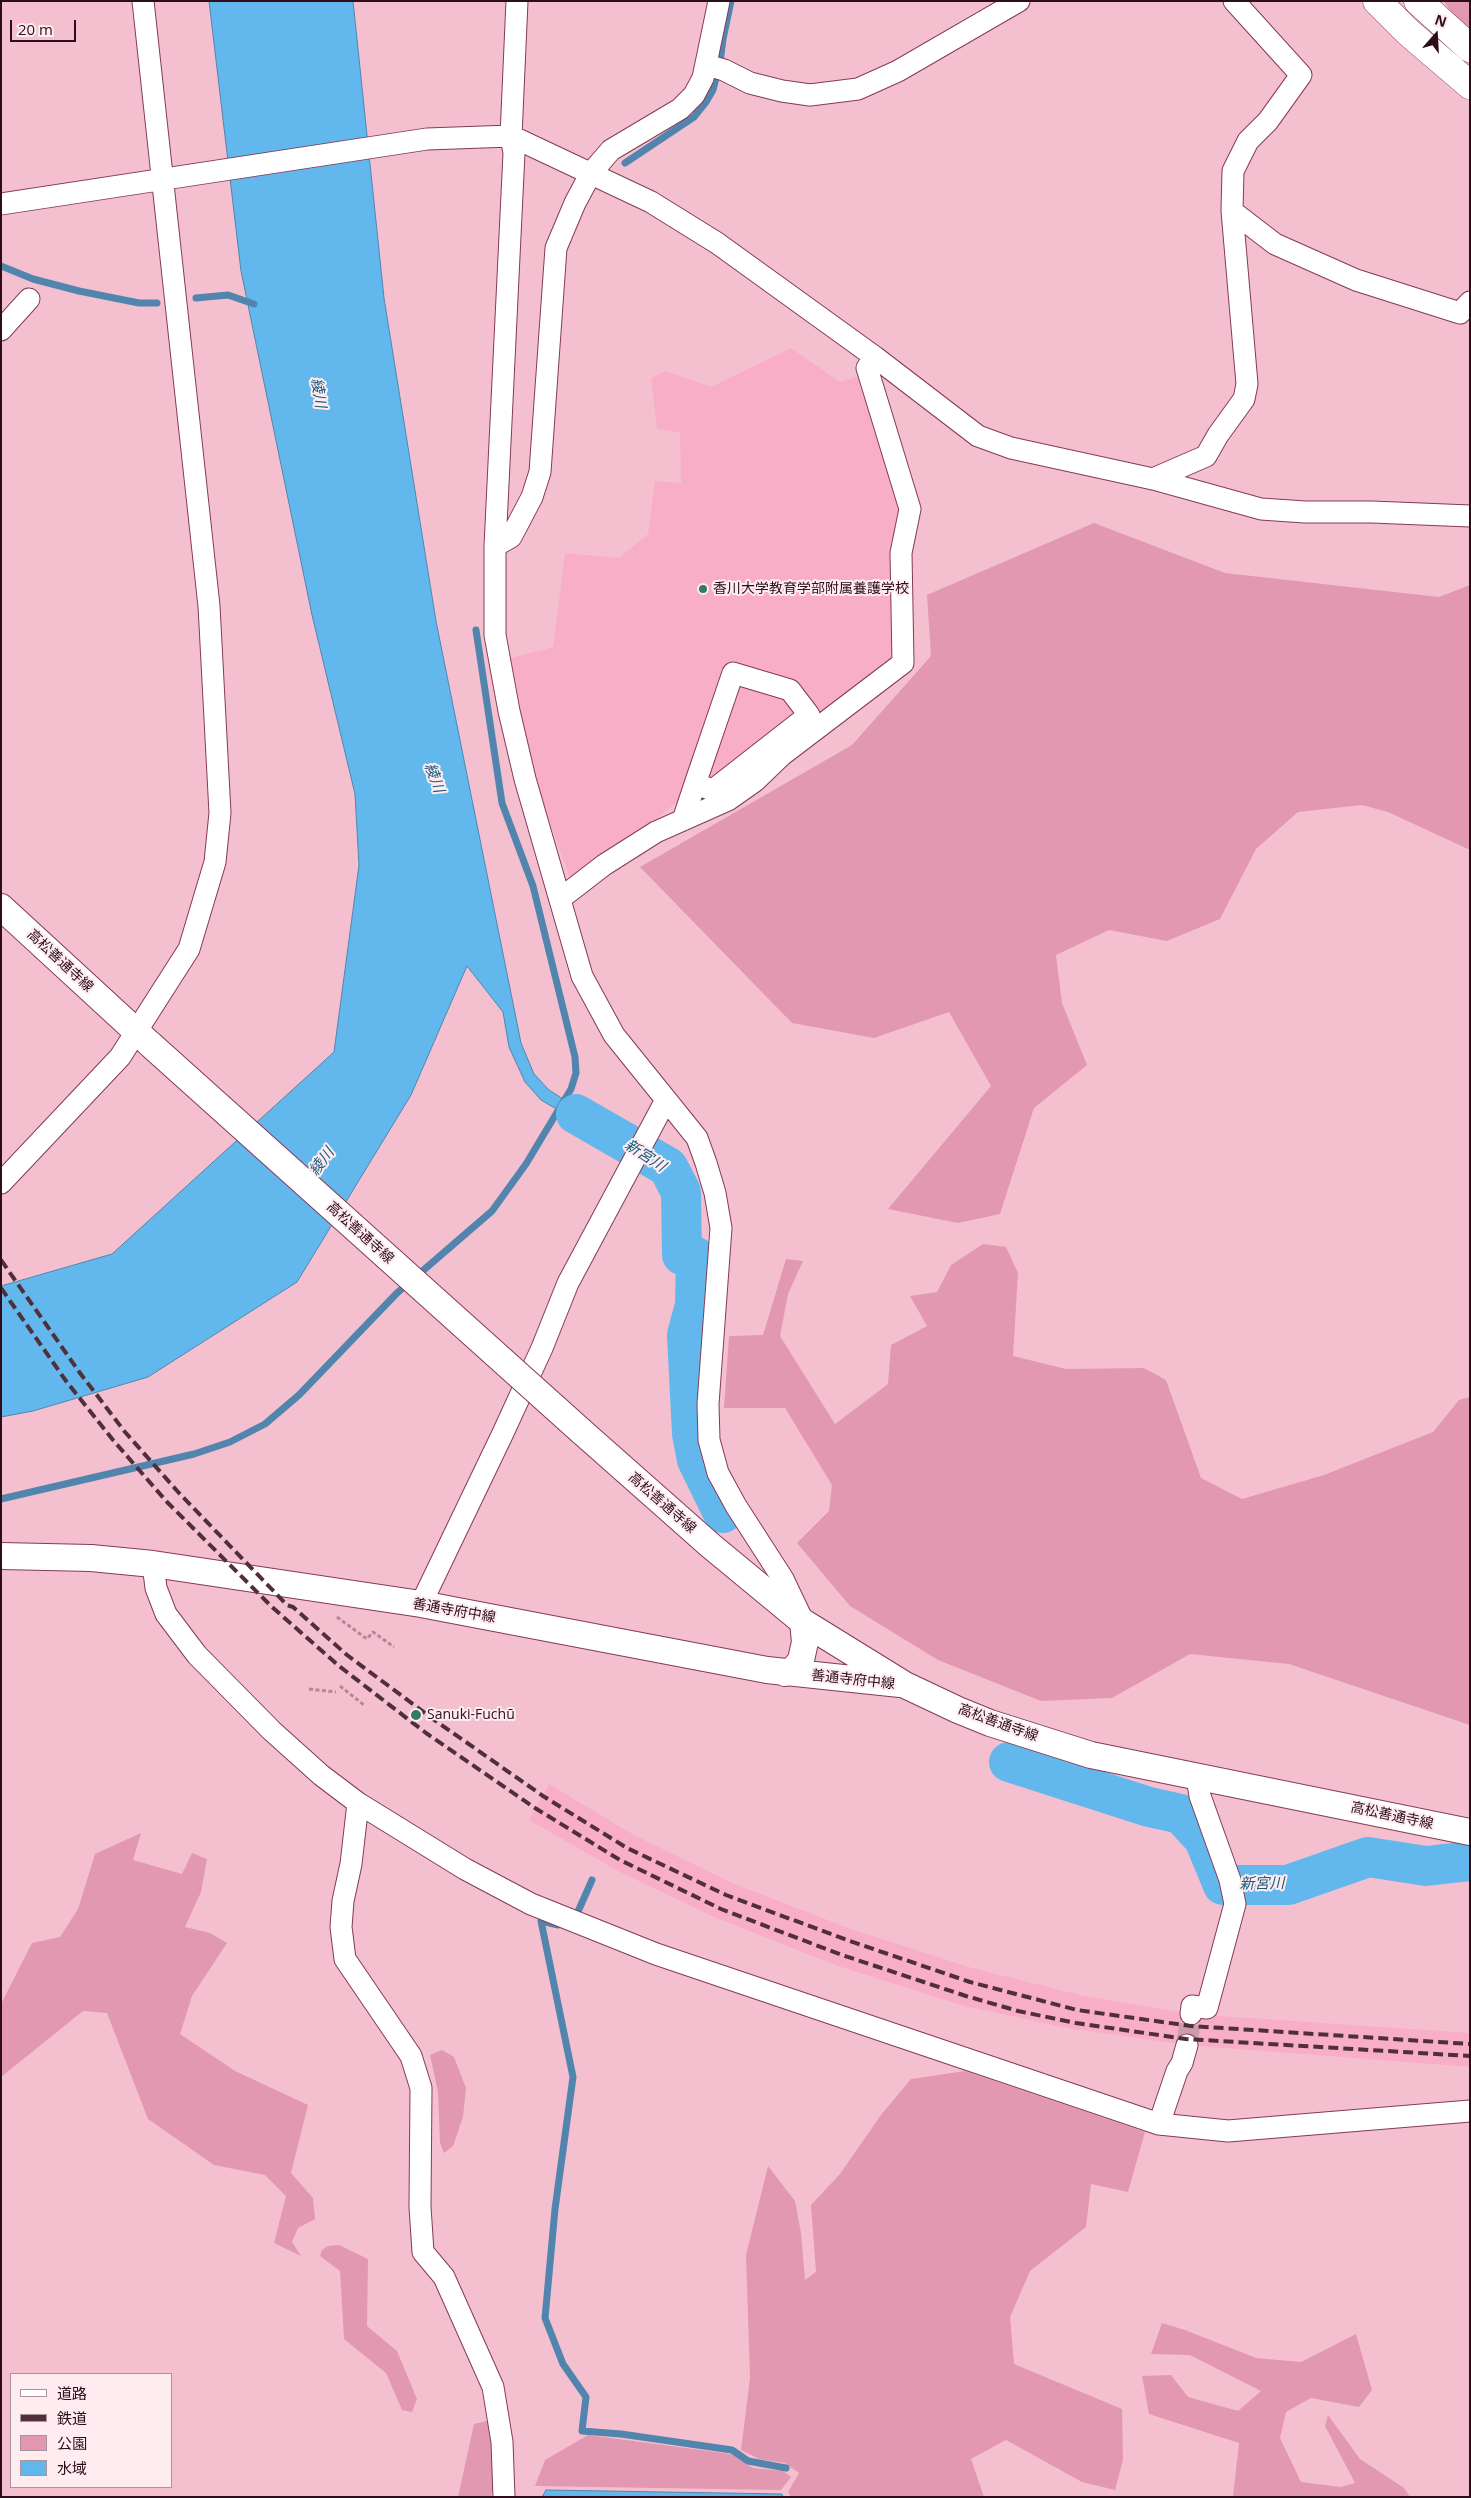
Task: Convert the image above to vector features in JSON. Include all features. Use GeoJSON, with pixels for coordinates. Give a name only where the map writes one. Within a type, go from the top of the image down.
{"type":"FeatureCollection","features":[{"type":"Feature","properties":{"kind":"highway"},"geometry":{"type":"LineString","coordinates":[[1377,1],[1408,32],[1470,86]]}},
{"type":"Feature","properties":{"kind":"highway"},"geometry":{"type":"LineString","coordinates":[[1418,1],[1470,48]]}},
{"type":"Feature","properties":{"kind":"main road","name":"高松善通寺線"},"geometry":{"type":"LineString","coordinates":[[1,907],[143,1038],[581,1431],[678,1517],[803,1622],[905,1685],[990,1723],[1073,1749],[1197,1777],[1470,1832]]}},
{"type":"Feature","properties":{"kind":"main road","name":"善通寺府中線"},"geometry":{"type":"LineString","coordinates":[[1,1556],[91,1558],[153,1564],[421,1604],[785,1673],[905,1685]]}},
{"type":"Feature","properties":{"kind":"main road"},"geometry":{"type":"LineString","coordinates":[[785,1673],[794,1669],[801,1660],[805,1642],[803,1622]]}},
{"type":"Feature","properties":{"kind":"street"},"geometry":{"type":"LineString","coordinates":[[1,1183],[120,1057],[143,1038],[190,950],[215,862],[220,812],[209,606],[143,1]]}},
{"type":"Feature","properties":{"kind":"street"},"geometry":{"type":"LineString","coordinates":[[517,1],[511,136],[514,153],[495,546],[495,635],[509,711],[525,779],[582,976],[614,1035],[697,1138],[715,1193],[721,1228],[709,1385],[709,1440],[718,1473],[736,1506],[783,1579],[803,1622]]}},
{"type":"Feature","properties":{"kind":"street"},"geometry":{"type":"LineString","coordinates":[[495,546],[511,537],[532,497],[540,472],[556,248],[575,203],[591,174],[611,150],[680,110],[694,95],[703,78],[715,67],[719,1]]}},
{"type":"Feature","properties":{"kind":"street"},"geometry":{"type":"LineString","coordinates":[[715,67],[750,83],[782,92],[810,95],[858,89],[898,71],[1019,1]]}},
{"type":"Feature","properties":{"kind":"street"},"geometry":{"type":"LineString","coordinates":[[1152,479],[1206,456],[1218,435],[1244,399],[1247,384],[1232,211],[1233,171],[1248,141],[1268,121],[1301,75],[1234,1]]}},
{"type":"Feature","properties":{"kind":"street"},"geometry":{"type":"LineString","coordinates":[[1,204],[164,181],[195,173],[427,139],[511,136],[651,202],[717,242],[875,357],[978,436],[1011,448],[1152,479],[1261,509],[1305,512],[1372,512],[1470,516],[1470,511]]}},
{"type":"Feature","properties":{"kind":"street"},"geometry":{"type":"LineString","coordinates":[[1232,211],[1275,244],[1356,280],[1460,314],[1470,302]]}},
{"type":"Feature","properties":{"kind":"street"},"geometry":{"type":"LineString","coordinates":[[1,330],[29,299]]}},
{"type":"Feature","properties":{"kind":"street"},"geometry":{"type":"LineString","coordinates":[[560,899],[612,860],[656,832],[728,800],[755,781],[782,755],[903,663],[900,553],[910,509],[867,368],[875,357]]}},
{"type":"Feature","properties":{"kind":"street"},"geometry":{"type":"LineString","coordinates":[[682,820],[733,673],[790,690],[809,715],[712,790],[695,784]]}},
{"type":"Feature","properties":{"kind":"street"},"geometry":{"type":"LineString","coordinates":[[421,1604],[542,1348],[568,1283],[666,1100]]}},
{"type":"Feature","properties":{"kind":"street"},"geometry":{"type":"LineString","coordinates":[[153,1564],[156,1588],[166,1614],[197,1655],[272,1731],[321,1775],[358,1803],[465,1869],[531,1904],[656,1954],[1159,2124],[1228,2131],[1470,2111]]}},
{"type":"Feature","properties":{"kind":"street"},"geometry":{"type":"LineString","coordinates":[[1191,2014],[1192,2006],[1207,2008],[1236,1904],[1232,1885],[1200,1796],[1197,1777]]}},
{"type":"Feature","properties":{"kind":"street"},"geometry":{"type":"LineString","coordinates":[[358,1803],[351,1864],[343,1901],[342,1927],[345,1960],[411,2056],[421,2088],[420,2207],[423,2252],[444,2277],[493,2387],[502,2442],[504,2497]]}},
{"type":"Feature","properties":{"kind":"street"},"geometry":{"type":"LineString","coordinates":[[1159,2124],[1187,2045]]}},
{"type":"Feature","properties":{"kind":"path"},"geometry":{"type":"LineString","coordinates":[[335,1616],[367,1639],[373,1632],[394,1647]]}},
{"type":"Feature","properties":{"kind":"path"},"geometry":{"type":"LineString","coordinates":[[340,1686],[364,1705]]}},
{"type":"Feature","properties":{"kind":"path"},"geometry":{"type":"LineString","coordinates":[[309,1689],[336,1692]]}},
{"type":"Feature","properties":{"kind":"shaded area"},"geometry":{"type":"Polygon","coordinates":[[[791,348],[840,382],[862,375],[901,512],[893,662],[706,801],[679,800],[646,828],[570,878],[534,779],[511,658],[553,647],[565,553],[619,558],[648,534],[655,481],[681,483],[680,433],[657,429],[651,378],[666,371],[711,387],[791,348]]]}},
{"type":"Feature","properties":{"kind":"shaded area"},"geometry":{"type":"Polygon","coordinates":[[[549,1784],[634,1835],[732,1883],[851,1929],[972,1968],[1080,1995],[1191,2014],[1470,2033],[1470,2067],[1187,2045],[1073,2029],[964,2006],[838,1966],[716,1918],[620,1872],[529,1820],[549,1784]]]}},
{"type":"Feature","properties":{"kind":"green space"},"geometry":{"type":"Polygon","coordinates":[[[1444,1],[1470,1],[1470,43],[1444,1]]]}},
{"type":"Feature","properties":{"kind":"green space"},"geometry":{"type":"Polygon","coordinates":[[[1094,523],[1225,573],[1439,597],[1470,585],[1470,850],[1388,812],[1362,805],[1298,812],[1256,849],[1220,919],[1167,941],[1109,930],[1056,955],[1062,1003],[1087,1065],[1034,1108],[1000,1214],[958,1223],[888,1209],[991,1086],[949,1012],[874,1038],[792,1023],[640,867],[852,745],[931,656],[927,595],[1094,523]]]}},
{"type":"Feature","properties":{"kind":"green space"},"geometry":{"type":"Polygon","coordinates":[[[983,1244],[1006,1247],[1018,1273],[1013,1356],[1066,1369],[1144,1368],[1166,1380],[1201,1478],[1242,1499],[1324,1475],[1433,1432],[1459,1400],[1470,1397],[1470,1725],[1289,1664],[1190,1654],[1112,1698],[1041,1701],[938,1660],[850,1606],[797,1543],[829,1511],[832,1485],[785,1408],[724,1408],[729,1336],[763,1335],[786,1259],[803,1261],[788,1294],[780,1336],[835,1424],[888,1384],[891,1345],[927,1326],[910,1296],[937,1292],[951,1265],[983,1244]]]}},
{"type":"Feature","properties":{"kind":"green space"},"geometry":{"type":"Polygon","coordinates":[[[141,1833],[133,1860],[182,1874],[192,1853],[207,1859],[201,1892],[185,1927],[210,1933],[227,1943],[192,1996],[180,2034],[235,2071],[308,2105],[291,2173],[313,2198],[315,2219],[298,2228],[292,2242],[301,2256],[274,2243],[286,2196],[265,2175],[214,2165],[148,2119],[107,2013],[83,2011],[1,2077],[1,2004],[32,1943],[60,1937],[78,1909],[95,1854],[141,1833]]]}},
{"type":"Feature","properties":{"kind":"green space"},"geometry":{"type":"Polygon","coordinates":[[[442,2050],[454,2057],[466,2088],[463,2117],[453,2146],[444,2153],[440,2143],[438,2092],[430,2055],[442,2050]]]}},
{"type":"Feature","properties":{"kind":"green space"},"geometry":{"type":"Polygon","coordinates":[[[965,2071],[1145,2132],[1128,2192],[1091,2184],[1086,2227],[1030,2271],[1010,2317],[1014,2364],[1122,2409],[1123,2460],[1115,2490],[1082,2482],[1006,2440],[971,2459],[984,2497],[791,2497],[788,2492],[799,2473],[785,2463],[759,2459],[741,2450],[750,2378],[746,2255],[768,2166],[795,2201],[801,2233],[805,2280],[816,2272],[811,2205],[840,2174],[881,2115],[911,2079],[965,2071]]]}},
{"type":"Feature","properties":{"kind":"green space"},"geometry":{"type":"Polygon","coordinates":[[[339,2245],[368,2259],[367,2326],[397,2351],[417,2399],[412,2412],[402,2410],[386,2373],[344,2339],[340,2271],[320,2256],[322,2250],[328,2246],[339,2245]]]}},
{"type":"Feature","properties":{"kind":"green space"},"geometry":{"type":"Polygon","coordinates":[[[1162,2323],[1256,2358],[1301,2362],[1356,2334],[1372,2390],[1359,2407],[1311,2398],[1286,2412],[1280,2438],[1301,2482],[1341,2487],[1355,2483],[1325,2426],[1328,2415],[1360,2459],[1404,2488],[1410,2497],[1233,2497],[1239,2443],[1149,2414],[1142,2376],[1171,2375],[1188,2397],[1238,2411],[1261,2391],[1190,2355],[1151,2354],[1162,2323]]]}},
{"type":"Feature","properties":{"kind":"green space"},"geometry":{"type":"Polygon","coordinates":[[[491,2420],[494,2484],[491,2497],[458,2497],[474,2424],[491,2420]]]}},
{"type":"Feature","properties":{"kind":"green space"},"geometry":{"type":"Polygon","coordinates":[[[588,2435],[731,2454],[753,2468],[783,2471],[791,2477],[781,2490],[535,2486],[545,2460],[588,2435]]]}},
{"type":"Feature","properties":{"kind":"water","name":"綾川"},"geometry":{"type":"Polygon","coordinates":[[[209,1],[353,1],[384,298],[436,621],[521,1043],[534,1074],[549,1090],[625,1139],[620,1146],[541,1100],[525,1082],[509,1047],[503,1012],[467,966],[411,1095],[297,1282],[148,1377],[33,1411],[1,1417],[1,1286],[112,1254],[334,1052],[359,865],[355,794],[312,615],[241,271],[209,1]]]}},
{"type":"Feature","properties":{"kind":"water"},"geometry":{"type":"Polygon","coordinates":[[[546,2490],[782,2494],[783,2497],[542,2497],[546,2490]]]}},
{"type":"Feature","properties":{"kind":"waterway"},"geometry":{"type":"LineString","coordinates":[[625,163],[694,117],[706,102],[713,90],[720,62],[731,1]]}},
{"type":"Feature","properties":{"kind":"waterway"},"geometry":{"type":"LineString","coordinates":[[1,266],[33,279],[79,291],[139,303],[157,303]]}},
{"type":"Feature","properties":{"kind":"waterway"},"geometry":{"type":"LineString","coordinates":[[196,298],[228,295],[254,304]]}},
{"type":"Feature","properties":{"kind":"waterway"},"geometry":{"type":"LineString","coordinates":[[1,1499],[194,1454],[230,1442],[265,1424],[299,1395],[397,1293],[492,1211],[526,1164],[571,1089],[576,1073],[575,1057],[533,886],[502,803],[476,630]]}},
{"type":"Feature","properties":{"kind":"waterway","name":"新宮川"},"geometry":{"type":"LineString","coordinates":[[576,1114],[668,1167],[681,1192],[682,1255],[696,1257],[695,1305],[687,1335],[692,1434],[697,1460],[723,1513]]}},
{"type":"Feature","properties":{"kind":"waterway","name":"新宮川"},"geometry":{"type":"LineString","coordinates":[[1009,1762],[1149,1807],[1181,1814],[1204,1839],[1223,1885],[1288,1885],[1368,1857],[1426,1866],[1470,1861]]}},
{"type":"Feature","properties":{"kind":"waterway"},"geometry":{"type":"LineString","coordinates":[[576,1916],[592,1880]]}},
{"type":"Feature","properties":{"kind":"waterway"},"geometry":{"type":"LineString","coordinates":[[558,1925],[541,1921],[573,2077],[555,2209],[545,2318],[563,2364],[586,2397],[582,2431],[621,2434],[732,2450],[748,2461],[786,2468]]}},
{"type":"Feature","properties":{"kind":"tunnel"},"geometry":{"type":"LineString","coordinates":[[1187,2045],[1191,2014]]}},
{"type":"Feature","properties":{"kind":"railway"},"geometry":{"type":"LineString","coordinates":[[1,1260],[80,1373],[125,1432],[179,1493],[287,1605],[293,1607],[347,1655],[433,1719],[543,1796],[627,1848],[726,1895],[847,1940],[970,1982],[1077,2010],[1191,2026],[1470,2044]]}},
{"type":"Feature","properties":{"kind":"railway"},"geometry":{"type":"LineString","coordinates":[[1,1288],[66,1381],[113,1440],[167,1502],[272,1607],[339,1666],[426,1733],[535,1808],[620,1860],[721,1909],[842,1955],[1018,2011],[1076,2023],[1186,2039],[1470,2056]]}},
{"type":"Feature","properties":{"kind":"place","name":"香川大学教育学部附属養護学校"},"geometry":{"type":"Point","coordinates":[703,589]}},
{"type":"Feature","properties":{"kind":"place","name":"Sanuki-Fuchū"},"geometry":{"type":"Point","coordinates":[416,1715]}}]}
